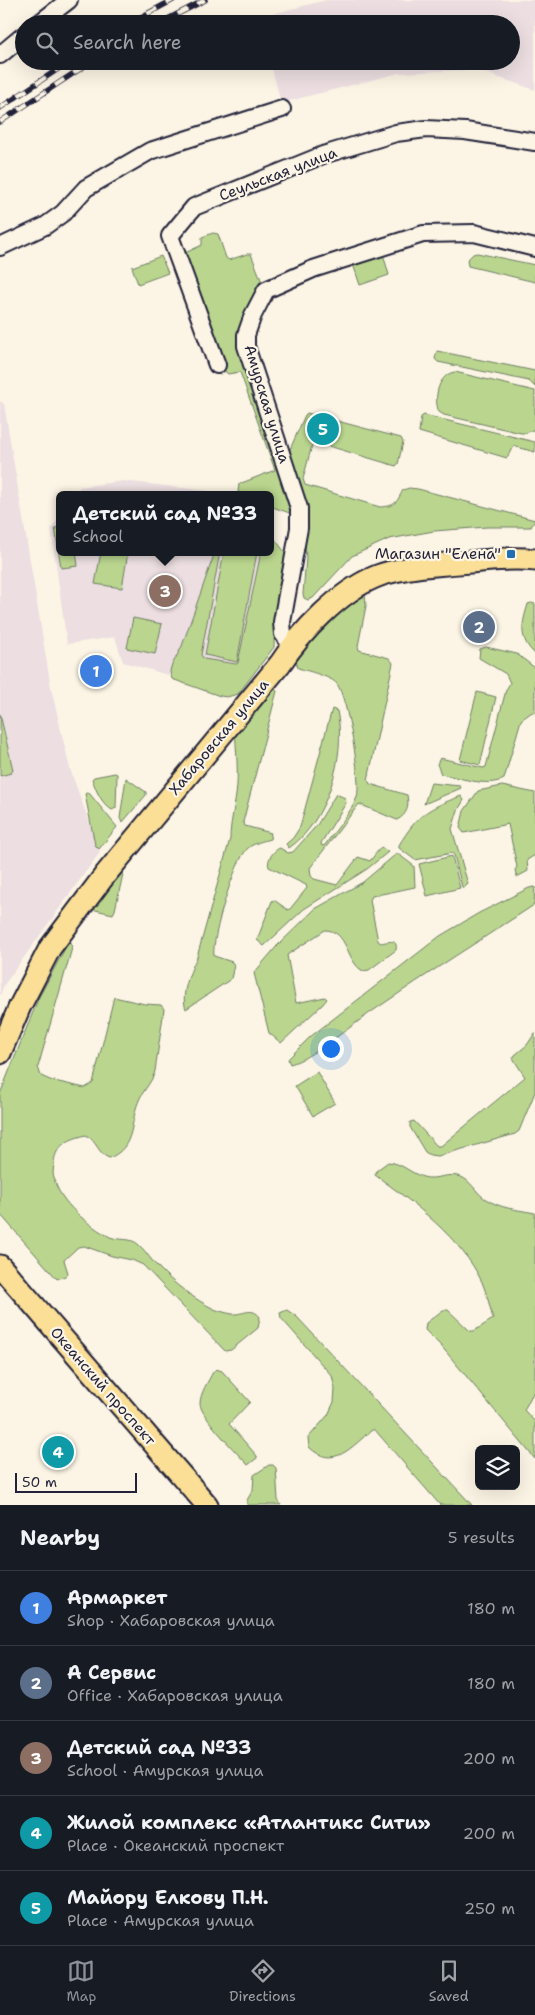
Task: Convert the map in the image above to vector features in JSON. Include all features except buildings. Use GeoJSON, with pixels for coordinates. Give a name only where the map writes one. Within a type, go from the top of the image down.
{"type":"FeatureCollection","features":[{"type":"Feature","properties":{"kind":"main road","name":"Хабаровская улица"},"geometry":{"type":"LineString","coordinates":[[0,1053],[20,1006],[50,948],[105,875],[280,664],[292,646],[322,615],[361,584],[377,576],[452,563],[501,559],[535,560]]}},
{"type":"Feature","properties":{"kind":"main road","name":"Океанский проспект"},"geometry":{"type":"LineString","coordinates":[[0,1266],[207,1505]]}},
{"type":"Feature","properties":{"kind":"street"},"geometry":{"type":"LineString","coordinates":[[50,15],[69,0]]}},
{"type":"Feature","properties":{"kind":"street"},"geometry":{"type":"LineString","coordinates":[[0,54],[15,42]]}},
{"type":"Feature","properties":{"kind":"street"},"geometry":{"type":"LineString","coordinates":[[0,247],[45,226],[63,212],[86,188],[150,151],[282,109]]}},
{"type":"Feature","properties":{"kind":"street","name":"Сеульская улица"},"geometry":{"type":"LineString","coordinates":[[217,365],[170,236],[194,207],[323,155],[396,133],[426,129],[465,131],[535,142]]}},
{"type":"Feature","properties":{"kind":"street","name":"Амурская улица"},"geometry":{"type":"LineString","coordinates":[[292,646],[283,634],[282,622],[299,528],[299,508],[246,346],[246,335],[253,315],[266,290],[313,269],[424,234],[474,233],[535,248]]}},
{"type":"Feature","properties":{"kind":"shaded area"},"geometry":{"type":"Polygon","coordinates":[[[326,0],[535,0],[535,90],[477,70],[520,70],[520,15],[268,15],[326,0]]]}},
{"type":"Feature","properties":{"kind":"shaded area"},"geometry":{"type":"Polygon","coordinates":[[[272,70],[477,70],[399,73],[281,103],[272,70]]]}},
{"type":"Feature","properties":{"kind":"shaded area"},"geometry":{"type":"Polygon","coordinates":[[[0,401],[4,404],[51,688],[70,769],[100,852],[4,985],[0,996],[0,401]]]}},
{"type":"Feature","properties":{"kind":"shaded area"},"geometry":{"type":"Polygon","coordinates":[[[123,481],[208,491],[78,491],[80,487],[123,481]]]}},
{"type":"Feature","properties":{"kind":"shaded area"},"geometry":{"type":"Polygon","coordinates":[[[56,522],[56,556],[274,556],[230,693],[123,662],[115,637],[67,644],[51,529],[56,522]]]}},
{"type":"Feature","properties":{"kind":"green space"},"geometry":{"type":"Polygon","coordinates":[[[213,233],[218,234],[226,258],[229,260],[251,254],[262,282],[246,322],[295,515],[274,507],[274,491],[238,491],[239,484],[275,470],[240,372],[228,374],[222,369],[185,253],[202,245],[202,237],[213,233]]]}},
{"type":"Feature","properties":{"kind":"green space"},"geometry":{"type":"Polygon","coordinates":[[[477,253],[535,265],[535,282],[468,266],[467,260],[477,253]]]}},
{"type":"Feature","properties":{"kind":"green space"},"geometry":{"type":"Polygon","coordinates":[[[383,254],[389,275],[360,285],[353,264],[383,254]]]}},
{"type":"Feature","properties":{"kind":"green space"},"geometry":{"type":"Polygon","coordinates":[[[161,256],[168,273],[138,284],[132,267],[161,256]]]}},
{"type":"Feature","properties":{"kind":"green space"},"geometry":{"type":"Polygon","coordinates":[[[437,351],[535,371],[535,387],[529,381],[438,362],[435,359],[437,351]]]}},
{"type":"Feature","properties":{"kind":"green space"},"geometry":{"type":"Polygon","coordinates":[[[455,372],[535,391],[535,429],[521,433],[444,415],[439,412],[437,407],[438,388],[444,377],[455,372]]]}},
{"type":"Feature","properties":{"kind":"green space"},"geometry":{"type":"Polygon","coordinates":[[[307,413],[401,438],[403,442],[396,466],[315,442],[312,445],[303,479],[305,485],[380,507],[395,503],[403,490],[409,488],[418,489],[535,520],[531,527],[487,527],[434,531],[389,539],[352,556],[313,598],[308,600],[304,598],[303,594],[306,558],[303,515],[288,454],[307,413]]]}},
{"type":"Feature","properties":{"kind":"green space"},"geometry":{"type":"Polygon","coordinates":[[[424,415],[535,442],[535,452],[513,446],[507,458],[419,432],[421,417],[424,415]]]}},
{"type":"Feature","properties":{"kind":"green space"},"geometry":{"type":"Polygon","coordinates":[[[274,538],[288,556],[286,577],[275,611],[274,647],[238,694],[227,697],[220,696],[172,679],[170,672],[182,646],[214,556],[219,556],[201,655],[204,659],[238,663],[260,556],[274,556],[274,538]]]}},
{"type":"Feature","properties":{"kind":"green space"},"geometry":{"type":"Polygon","coordinates":[[[59,556],[77,556],[78,566],[61,568],[59,556]]]}},
{"type":"Feature","properties":{"kind":"green space"},"geometry":{"type":"Polygon","coordinates":[[[100,556],[127,556],[122,588],[95,584],[100,556]]]}},
{"type":"Feature","properties":{"kind":"green space"},"geometry":{"type":"Polygon","coordinates":[[[223,556],[256,556],[237,662],[205,655],[223,556]]]}},
{"type":"Feature","properties":{"kind":"green space"},"geometry":{"type":"Polygon","coordinates":[[[365,594],[366,606],[358,646],[359,650],[389,658],[393,663],[368,780],[370,784],[407,795],[407,809],[397,820],[359,804],[310,868],[311,876],[314,879],[337,885],[358,857],[370,861],[381,847],[388,852],[367,869],[304,909],[264,946],[257,940],[272,901],[274,900],[288,910],[307,888],[306,885],[269,867],[268,864],[271,856],[280,848],[288,853],[293,852],[317,825],[336,794],[345,798],[346,803],[321,843],[322,846],[325,845],[351,808],[357,797],[358,788],[353,739],[341,692],[334,681],[298,668],[295,658],[332,612],[365,594]]]}},
{"type":"Feature","properties":{"kind":"green space"},"geometry":{"type":"Polygon","coordinates":[[[528,604],[535,604],[535,654],[526,642],[523,630],[528,604]]]}},
{"type":"Feature","properties":{"kind":"green space"},"geometry":{"type":"Polygon","coordinates":[[[133,618],[162,624],[155,654],[127,648],[133,618]]]}},
{"type":"Feature","properties":{"kind":"green space"},"geometry":{"type":"Polygon","coordinates":[[[486,647],[517,654],[535,668],[535,713],[532,712],[521,720],[504,779],[481,782],[441,774],[437,764],[440,758],[483,768],[486,767],[506,690],[510,683],[506,674],[479,658],[480,649],[486,647]]]}},
{"type":"Feature","properties":{"kind":"green space"},"geometry":{"type":"Polygon","coordinates":[[[273,687],[277,691],[243,822],[245,826],[271,833],[270,839],[250,846],[243,855],[231,883],[220,917],[214,956],[232,962],[234,965],[231,979],[186,1009],[184,997],[187,982],[197,957],[230,839],[237,778],[235,727],[273,687]]]}},
{"type":"Feature","properties":{"kind":"green space"},"geometry":{"type":"Polygon","coordinates":[[[477,692],[496,697],[480,765],[460,760],[477,692]]]}},
{"type":"Feature","properties":{"kind":"green space"},"geometry":{"type":"Polygon","coordinates":[[[332,709],[337,711],[339,747],[331,786],[324,805],[314,822],[289,848],[286,844],[293,838],[300,827],[332,709]]]}},
{"type":"Feature","properties":{"kind":"green space"},"geometry":{"type":"Polygon","coordinates":[[[0,714],[13,770],[11,773],[0,776],[0,714]]]}},
{"type":"Feature","properties":{"kind":"green space"},"geometry":{"type":"Polygon","coordinates":[[[117,774],[116,808],[112,810],[102,800],[92,779],[117,774]]]}},
{"type":"Feature","properties":{"kind":"green space"},"geometry":{"type":"Polygon","coordinates":[[[126,778],[146,792],[146,795],[122,823],[120,818],[126,778]]]}},
{"type":"Feature","properties":{"kind":"green space"},"geometry":{"type":"Polygon","coordinates":[[[431,783],[460,786],[461,788],[424,804],[431,783]]]}},
{"type":"Feature","properties":{"kind":"green space"},"geometry":{"type":"Polygon","coordinates":[[[502,786],[535,793],[535,855],[527,860],[528,871],[517,877],[515,870],[517,867],[508,824],[464,833],[460,828],[464,811],[478,791],[502,786]]]}},
{"type":"Feature","properties":{"kind":"green space"},"geometry":{"type":"Polygon","coordinates":[[[86,793],[89,793],[117,827],[99,849],[95,845],[86,793]]]}},
{"type":"Feature","properties":{"kind":"green space"},"geometry":{"type":"Polygon","coordinates":[[[461,796],[464,800],[458,810],[452,829],[468,884],[464,888],[462,887],[452,853],[415,860],[399,848],[399,845],[418,819],[431,809],[461,796]]]}},
{"type":"Feature","properties":{"kind":"green space"},"geometry":{"type":"Polygon","coordinates":[[[398,854],[414,866],[415,887],[372,896],[370,900],[378,941],[381,943],[395,942],[396,950],[369,970],[363,971],[357,967],[338,935],[333,931],[325,930],[287,955],[296,1003],[325,997],[327,999],[281,1043],[269,1033],[254,973],[277,946],[315,909],[363,882],[398,854]]]}},
{"type":"Feature","properties":{"kind":"green space"},"geometry":{"type":"Polygon","coordinates":[[[452,856],[460,888],[427,896],[419,864],[452,856]]]}},
{"type":"Feature","properties":{"kind":"green space"},"geometry":{"type":"Polygon","coordinates":[[[125,865],[113,914],[91,909],[125,865]]]}},
{"type":"Feature","properties":{"kind":"green space"},"geometry":{"type":"Polygon","coordinates":[[[535,887],[534,905],[396,995],[321,1048],[290,1064],[288,1059],[310,1037],[440,936],[479,913],[529,888],[535,887]]]}},
{"type":"Feature","properties":{"kind":"green space"},"geometry":{"type":"Polygon","coordinates":[[[68,943],[71,944],[72,948],[38,1067],[41,1076],[85,1088],[93,1083],[114,997],[145,1004],[161,1005],[164,1009],[155,1071],[140,1098],[131,1132],[124,1147],[109,1158],[102,1154],[86,1135],[65,1143],[55,1156],[53,1174],[57,1187],[68,1204],[84,1220],[110,1237],[136,1243],[171,1280],[199,1301],[214,1309],[232,1314],[251,1311],[257,1314],[260,1317],[258,1328],[231,1350],[225,1351],[143,1265],[84,1246],[78,1247],[64,1260],[68,1273],[57,1279],[0,1214],[0,1094],[39,997],[68,943]]]}},
{"type":"Feature","properties":{"kind":"green space"},"geometry":{"type":"Polygon","coordinates":[[[535,1033],[535,1092],[519,1131],[515,1134],[438,1156],[425,1152],[410,1127],[410,1122],[414,1121],[437,1146],[441,1146],[525,1077],[513,1058],[527,1045],[535,1033]]]}},
{"type":"Feature","properties":{"kind":"green space"},"geometry":{"type":"Polygon","coordinates":[[[317,1072],[335,1103],[313,1116],[295,1086],[317,1072]]]}},
{"type":"Feature","properties":{"kind":"green space"},"geometry":{"type":"Polygon","coordinates":[[[388,1162],[398,1164],[423,1177],[432,1178],[451,1175],[461,1177],[490,1202],[508,1208],[535,1213],[535,1389],[524,1410],[535,1422],[535,1459],[442,1347],[425,1330],[426,1323],[443,1310],[448,1310],[470,1331],[474,1331],[493,1319],[482,1282],[462,1251],[435,1222],[375,1175],[377,1170],[388,1162]]]}},
{"type":"Feature","properties":{"kind":"green space"},"geometry":{"type":"Polygon","coordinates":[[[287,1310],[297,1317],[472,1505],[440,1505],[375,1430],[372,1430],[350,1449],[335,1456],[327,1457],[318,1454],[309,1447],[308,1438],[328,1415],[334,1402],[335,1389],[332,1376],[281,1318],[280,1313],[287,1310]]]}},
{"type":"Feature","properties":{"kind":"green space"},"geometry":{"type":"Polygon","coordinates":[[[216,1369],[222,1371],[250,1402],[229,1424],[257,1456],[248,1465],[221,1435],[202,1410],[200,1404],[201,1396],[216,1369]]]}},
{"type":"Feature","properties":{"kind":"green space"},"geometry":{"type":"Polygon","coordinates":[[[269,1465],[273,1465],[276,1468],[278,1500],[281,1505],[247,1505],[247,1500],[253,1490],[254,1475],[269,1465]]]}},
{"type":"Feature","properties":{"kind":"railway"},"geometry":{"type":"LineString","coordinates":[[145,15],[173,0]]}},
{"type":"Feature","properties":{"kind":"railway"},"geometry":{"type":"LineString","coordinates":[[176,15],[205,0]]}},
{"type":"Feature","properties":{"kind":"railway"},"geometry":{"type":"LineString","coordinates":[[0,108],[57,70]]}},
{"type":"Feature","properties":{"kind":"railway"},"geometry":{"type":"LineString","coordinates":[[0,122],[78,70]]}},
{"type":"Feature","properties":{"kind":"place","name":"Майору Елкову П.Н."},"geometry":{"type":"Point","coordinates":[323,429]}},
{"type":"Feature","properties":{"kind":"place","name":"Магазин \"Елена\""},"geometry":{"type":"Point","coordinates":[511,554]}},
{"type":"Feature","properties":{"kind":"place","name":"Детский сад №33"},"geometry":{"type":"Point","coordinates":[165,591]}},
{"type":"Feature","properties":{"kind":"place","name":"А Сервис"},"geometry":{"type":"Point","coordinates":[479,627]}},
{"type":"Feature","properties":{"kind":"place","name":"Армаркет"},"geometry":{"type":"Point","coordinates":[96,671]}},
{"type":"Feature","properties":{"kind":"place","name":"Жилой комплекс «Атлантикс Сити»"},"geometry":{"type":"Point","coordinates":[58,1452]}}]}
